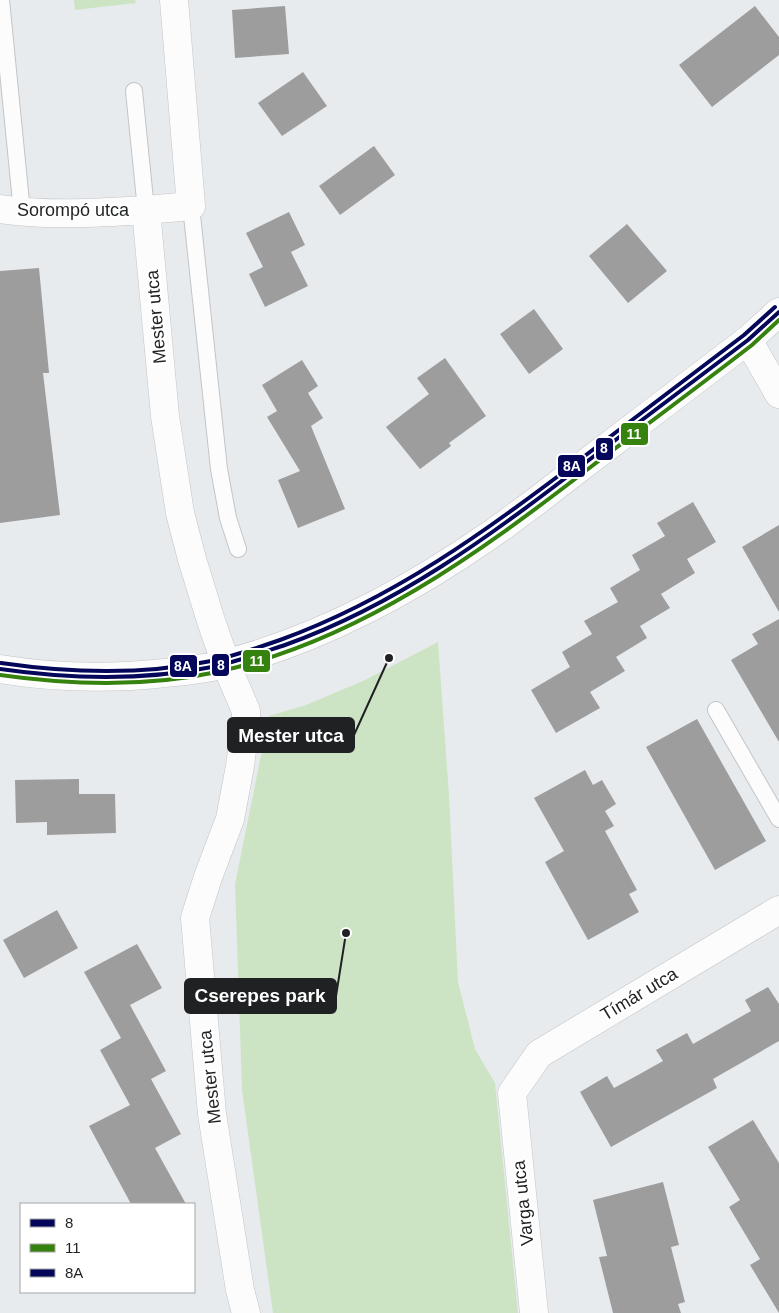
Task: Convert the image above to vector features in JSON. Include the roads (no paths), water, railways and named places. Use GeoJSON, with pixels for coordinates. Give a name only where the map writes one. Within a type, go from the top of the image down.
{"type":"FeatureCollection","features":[{"type":"Feature","properties":{"kind":"street"},"geometry":{"type":"LineString","coordinates":[[146,210],[191,206],[174,0]]}},
{"type":"Feature","properties":{"kind":"street","name":"Sorompó utca"},"geometry":{"type":"LineString","coordinates":[[11,210],[103,213],[146,210]]}},
{"type":"Feature","properties":{"kind":"street","name":"Mester utca"},"geometry":{"type":"LineString","coordinates":[[146,210],[166,416],[176,486],[192,559],[226,664],[246,711],[230,819],[208,877],[196,918],[212,1114],[240,1290],[246,1313]]}},
{"type":"Feature","properties":{"kind":"street"},"geometry":{"type":"LineString","coordinates":[[0,669],[77,677],[114,677],[190,670],[226,664],[288,645],[353,616],[420,579],[490,535],[748,340],[779,312]]}},
{"type":"Feature","properties":{"kind":"street"},"geometry":{"type":"LineString","coordinates":[[748,340],[779,394]]}},
{"type":"Feature","properties":{"kind":"street","name":"Tímár utca"},"geometry":{"type":"LineString","coordinates":[[512,1093],[540,1054],[779,910]]}},
{"type":"Feature","properties":{"kind":"street","name":"Varga utca"},"geometry":{"type":"LineString","coordinates":[[512,1093],[534,1313]]}},
{"type":"Feature","properties":{"kind":"lane"},"geometry":{"type":"LineString","coordinates":[[1,0],[11,210]]}},
{"type":"Feature","properties":{"kind":"lane"},"geometry":{"type":"LineString","coordinates":[[134,92],[146,210]]}},
{"type":"Feature","properties":{"kind":"lane"},"geometry":{"type":"LineString","coordinates":[[191,206],[219,469],[228,518],[238,549]]}},
{"type":"Feature","properties":{"kind":"lane"},"geometry":{"type":"LineString","coordinates":[[716,710],[779,819]]}},
{"type":"Feature","properties":{"kind":"place","name":"Mester utca"},"geometry":{"type":"Point","coordinates":[389,658]}},
{"type":"Feature","properties":{"kind":"place","name":"Cserepes park"},"geometry":{"type":"Point","coordinates":[346,933]}}]}
